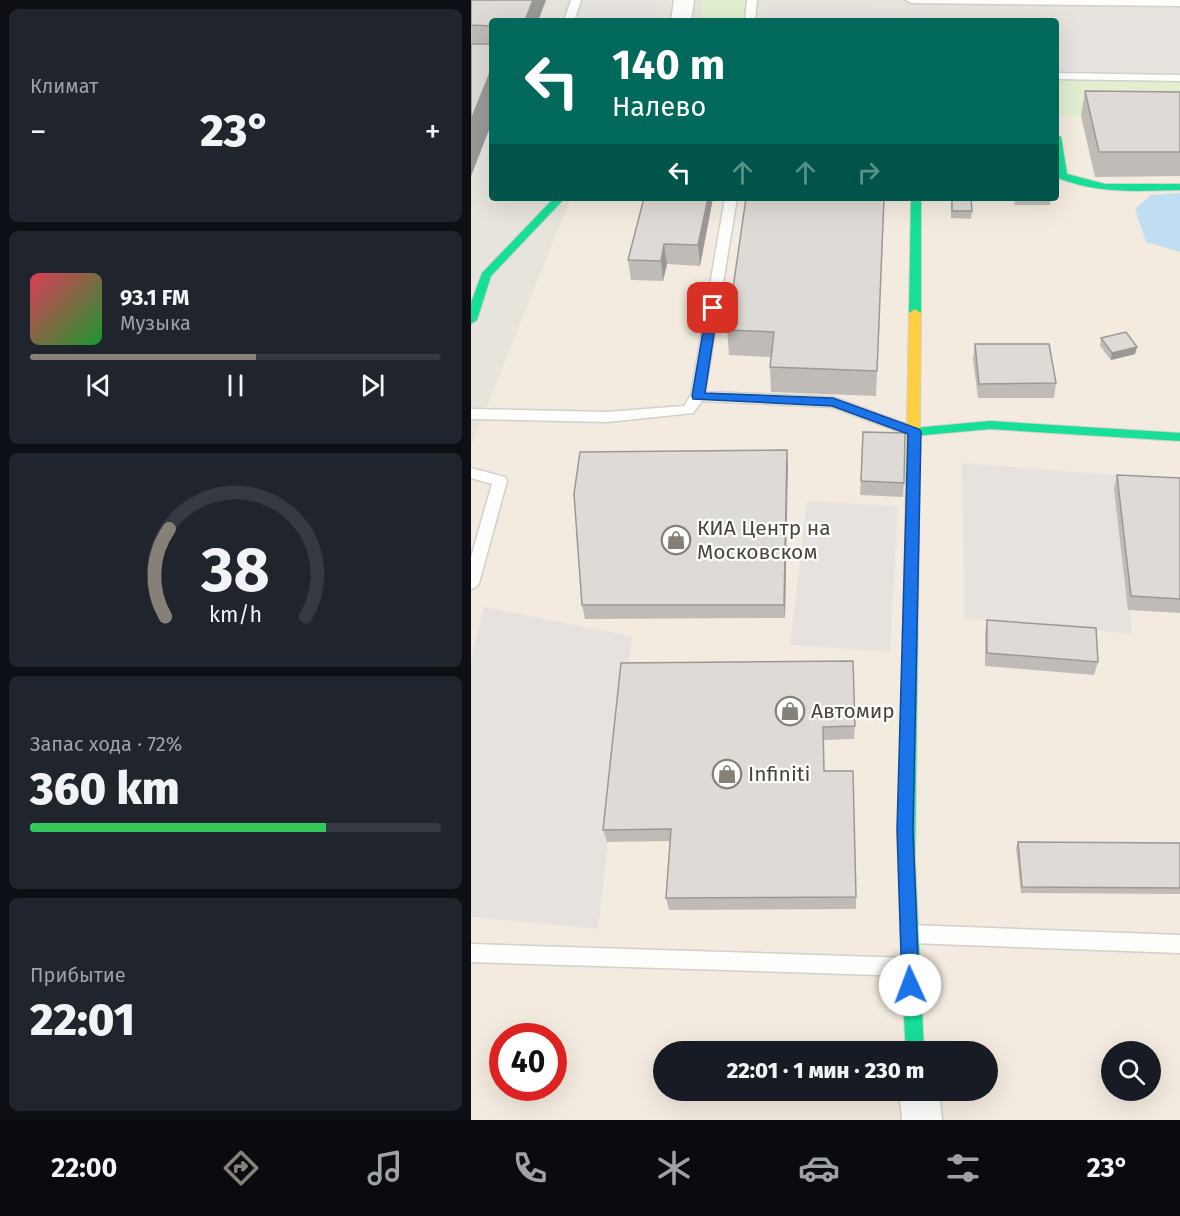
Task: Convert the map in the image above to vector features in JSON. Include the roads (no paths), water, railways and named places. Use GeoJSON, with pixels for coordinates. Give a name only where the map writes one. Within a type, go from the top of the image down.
{"type":"FeatureCollection","features":[{"type":"Feature","properties":{"kind":"street"},"geometry":{"type":"LineString","coordinates":[[681,18],[684,0]]}},
{"type":"Feature","properties":{"kind":"street"},"geometry":{"type":"LineString","coordinates":[[1059,156],[1062,176],[1086,186],[1180,187]]}},
{"type":"Feature","properties":{"kind":"street"},"geometry":{"type":"LineString","coordinates":[[471,320],[486,275],[557,201]]}},
{"type":"Feature","properties":{"kind":"street"},"geometry":{"type":"LineString","coordinates":[[914,1041],[905,830],[917,201]]}},
{"type":"Feature","properties":{"kind":"street"},"geometry":{"type":"LineString","coordinates":[[914,432],[990,425],[1180,437]]}},
{"type":"Feature","properties":{"kind":"street"},"geometry":{"type":"LineString","coordinates":[[920,1101],[922,1120]]}},
{"type":"Feature","properties":{"kind":"lane"},"geometry":{"type":"LineString","coordinates":[[570,18],[576,0]]}},
{"type":"Feature","properties":{"kind":"lane"},"geometry":{"type":"LineString","coordinates":[[750,18],[752,0]]}},
{"type":"Feature","properties":{"kind":"lane"},"geometry":{"type":"LineString","coordinates":[[911,0],[1180,3]]}},
{"type":"Feature","properties":{"kind":"lane"},"geometry":{"type":"LineString","coordinates":[[1059,76],[1180,78]]}},
{"type":"Feature","properties":{"kind":"lane"},"geometry":{"type":"LineString","coordinates":[[471,414],[563,418],[648,416],[689,410],[698,396],[730,201]]}},
{"type":"Feature","properties":{"kind":"lane"},"geometry":{"type":"LineString","coordinates":[[698,396],[833,402],[914,432]]}},
{"type":"Feature","properties":{"kind":"lane"},"geometry":{"type":"LineString","coordinates":[[471,473],[500,481],[471,583]]}},
{"type":"Feature","properties":{"kind":"lane"},"geometry":{"type":"LineString","coordinates":[[908,934],[1180,944]]}},
{"type":"Feature","properties":{"kind":"lane"},"geometry":{"type":"LineString","coordinates":[[471,953],[910,967]]}},
{"type":"Feature","properties":{"kind":"water"},"geometry":{"type":"Polygon","coordinates":[[[1180,193],[1180,252],[1146,242],[1135,209],[1151,195],[1180,193]]]}},
{"type":"Feature","properties":{"kind":"place","name":"КИА Центр на Московском"},"geometry":{"type":"Point","coordinates":[676,540]}},
{"type":"Feature","properties":{"kind":"place","name":"Автомир"},"geometry":{"type":"Point","coordinates":[790,711]}},
{"type":"Feature","properties":{"kind":"place","name":"Infiniti"},"geometry":{"type":"Point","coordinates":[727,774]}}]}
